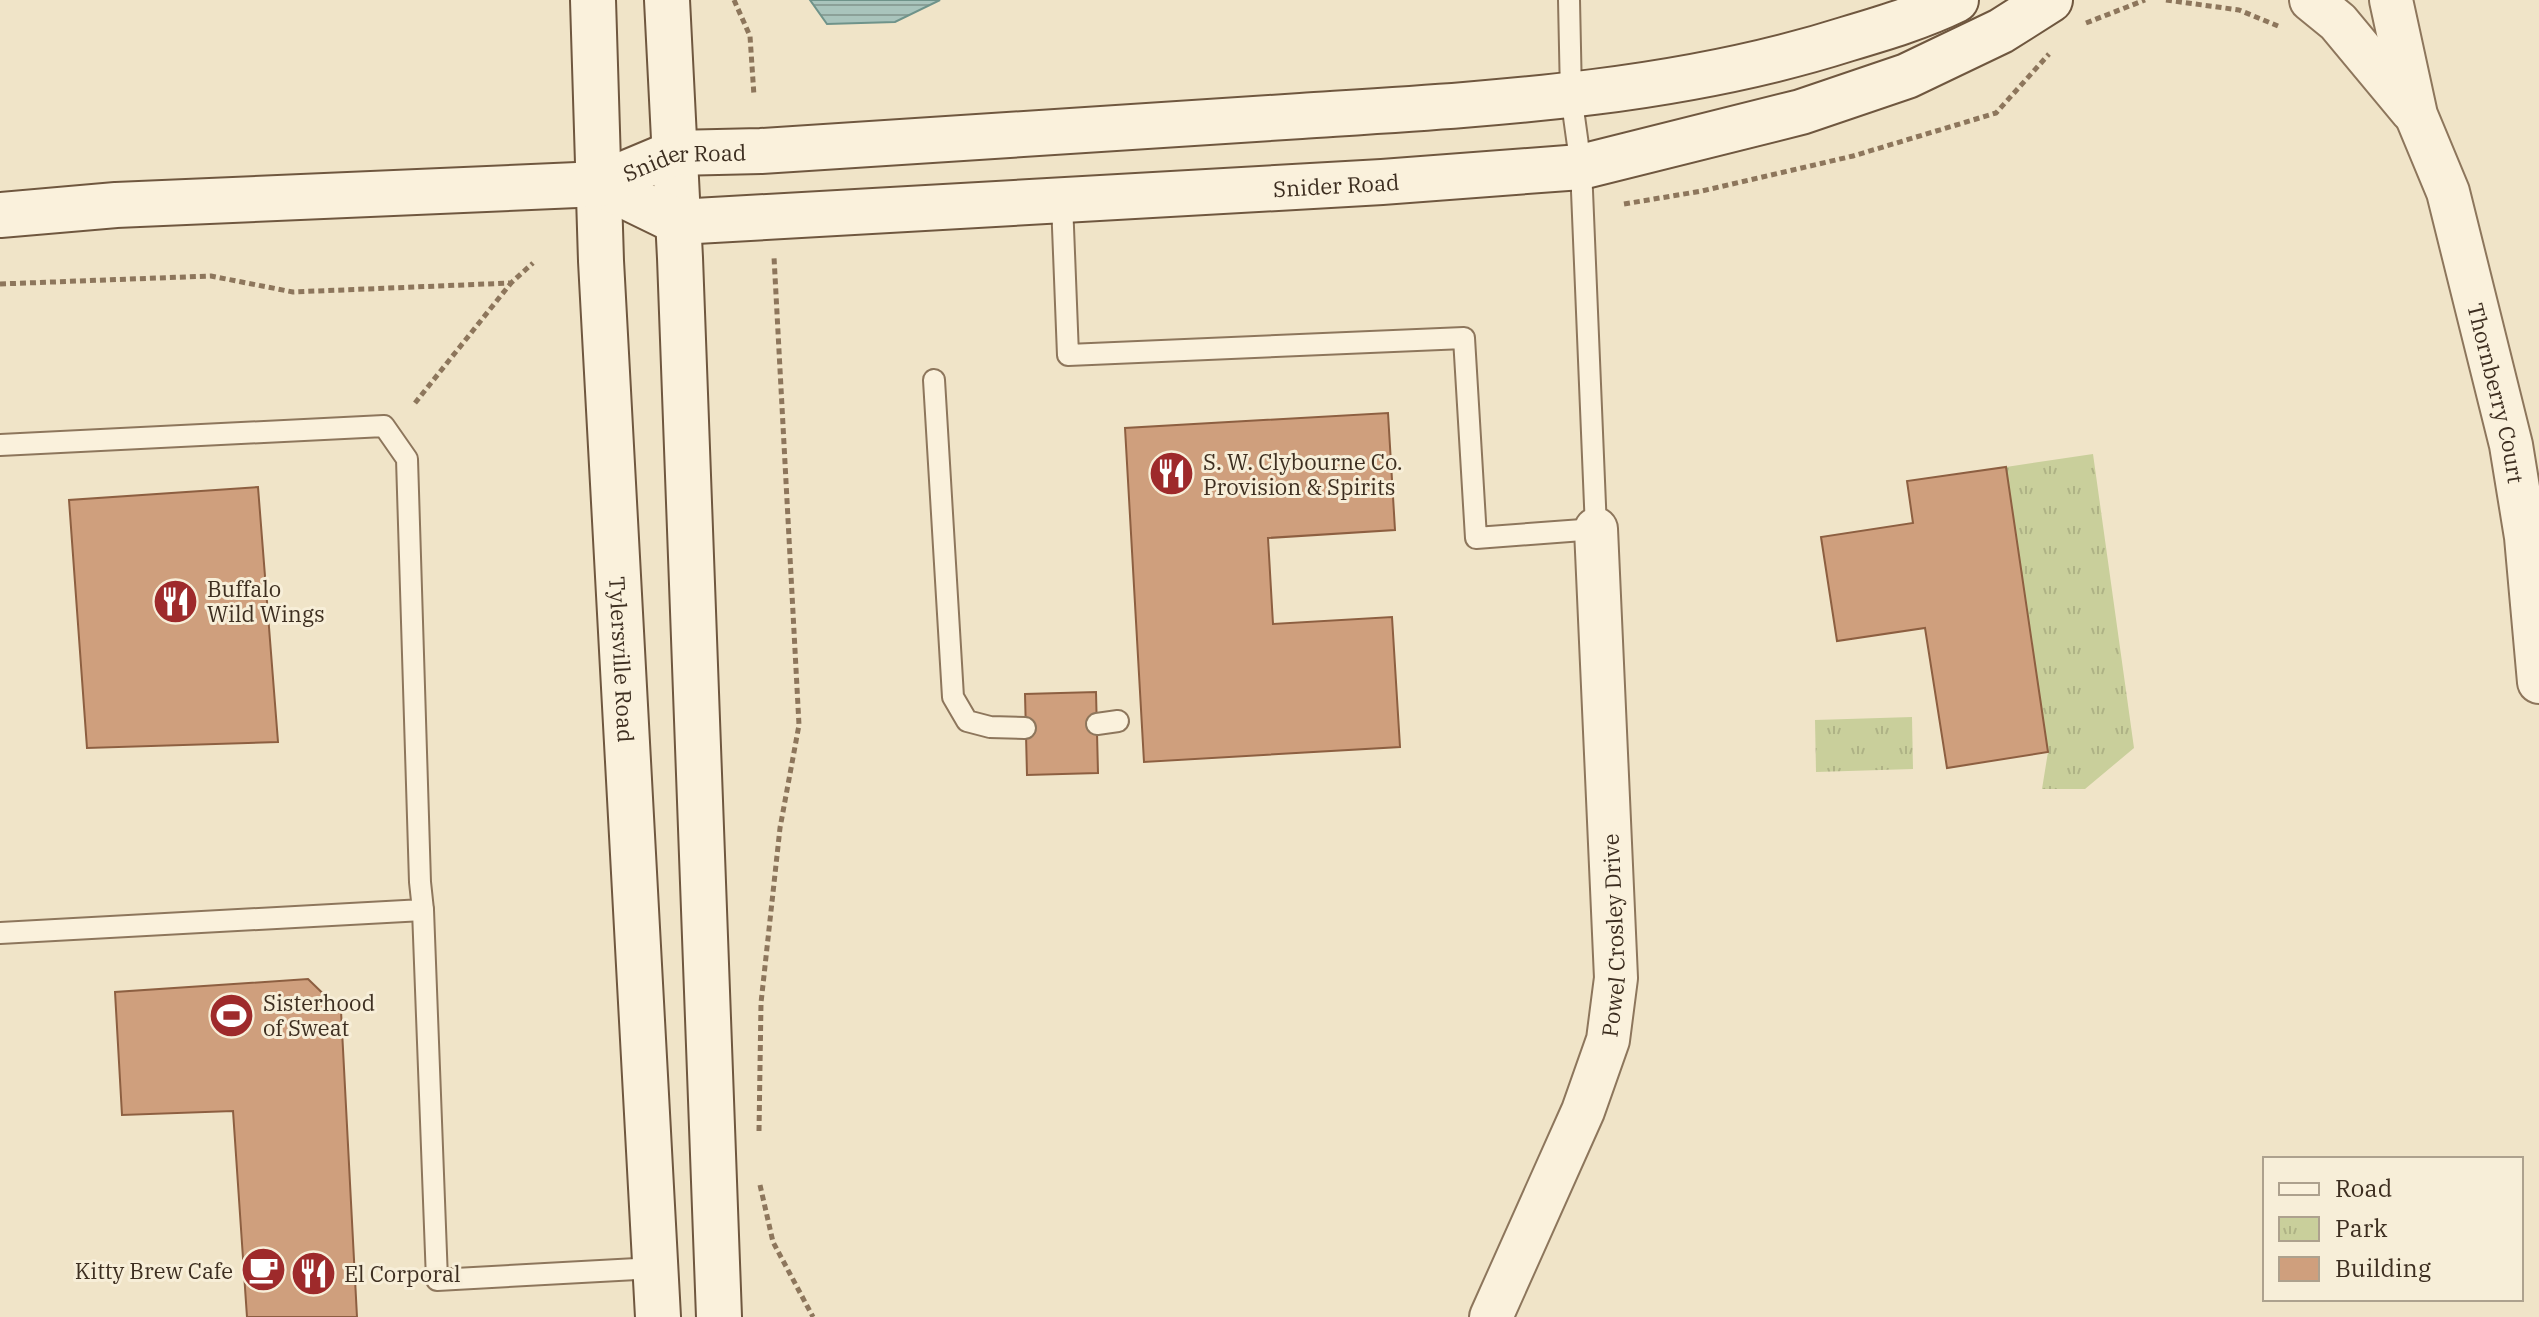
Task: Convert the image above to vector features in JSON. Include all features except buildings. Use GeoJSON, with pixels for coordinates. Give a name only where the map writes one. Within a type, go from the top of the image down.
{"type":"FeatureCollection","features":[{"type":"Feature","properties":{"kind":"street","name":"Tylersville Road"},"geometry":{"type":"LineString","coordinates":[[593,0],[601,261],[658,1317]]}},
{"type":"Feature","properties":{"kind":"street"},"geometry":{"type":"LineString","coordinates":[[667,0],[719,1317]]}},
{"type":"Feature","properties":{"kind":"street","name":"Snider Road"},"geometry":{"type":"LineString","coordinates":[[0,215],[116,205],[600,184],[674,153],[761,151],[1411,109],[1571,95],[1650,85],[1796,56],[1917,17],[1956,0]]}},
{"type":"Feature","properties":{"kind":"street","name":"Snider Road"},"geometry":{"type":"LineString","coordinates":[[600,184],[678,222],[1062,202],[1581,167],[1801,112],[1907,76],[2001,31],[2050,0]]}},
{"type":"Feature","properties":{"kind":"street","name":"Thornberry Court"},"geometry":{"type":"LineString","coordinates":[[2391,0],[2416,115],[2448,192],[2511,445],[2526,537],[2539,682]]}},
{"type":"Feature","properties":{"kind":"street","name":"Thornberry Court"},"geometry":{"type":"LineString","coordinates":[[2301,16],[2338,22],[2416,115]]}},
{"type":"Feature","properties":{"kind":"street","name":"Powel Crosley Drive"},"geometry":{"type":"LineString","coordinates":[[1491,1317],[1583,1111],[1608,1040],[1616,978],[1596,529]]}},
{"type":"Feature","properties":{"kind":"lane"},"geometry":{"type":"LineString","coordinates":[[1062,202],[1068,355],[1464,338],[1476,538],[1596,529],[1581,167],[1571,95],[1569,0]]}},
{"type":"Feature","properties":{"kind":"lane"},"geometry":{"type":"LineString","coordinates":[[934,380],[953,697],[967,721],[990,727],[1025,728]]}},
{"type":"Feature","properties":{"kind":"lane"},"geometry":{"type":"LineString","coordinates":[[0,445],[384,426],[407,459],[437,1280],[655,1268]]}},
{"type":"Feature","properties":{"kind":"lane"},"geometry":{"type":"LineString","coordinates":[[1097,724],[1118,721]]}},
{"type":"Feature","properties":{"kind":"lane"},"geometry":{"type":"LineString","coordinates":[[0,933],[423,910]]}},
{"type":"Feature","properties":{"kind":"path"},"geometry":{"type":"LineString","coordinates":[[734,0],[750,36],[754,96]]}},
{"type":"Feature","properties":{"kind":"path"},"geometry":{"type":"LineString","coordinates":[[2166,0],[2301,16]]}},
{"type":"Feature","properties":{"kind":"path"},"geometry":{"type":"LineString","coordinates":[[758,1145],[761,1003],[780,828],[799,725],[774,255]]}},
{"type":"Feature","properties":{"kind":"path"},"geometry":{"type":"LineString","coordinates":[[415,403],[511,283],[533,263]]}},
{"type":"Feature","properties":{"kind":"path"},"geometry":{"type":"LineString","coordinates":[[0,284],[211,276],[293,292],[511,283]]}},
{"type":"Feature","properties":{"kind":"path"},"geometry":{"type":"LineString","coordinates":[[758,1177],[773,1242],[813,1317]]}},
{"type":"Feature","properties":{"kind":"green space"},"geometry":{"type":"Polygon","coordinates":[[[2093,454],[2134,748],[2085,789],[2042,789],[2048,752],[2006,467],[2093,454]]]}},
{"type":"Feature","properties":{"kind":"green space"},"geometry":{"type":"Polygon","coordinates":[[[1912,717],[1913,769],[1816,772],[1815,720],[1912,717]]]}},
{"type":"Feature","properties":{"kind":"water"},"geometry":{"type":"Polygon","coordinates":[[[810,0],[940,0],[895,22],[827,24],[810,0]]]}},
{"type":"Feature","properties":{"kind":"place","name":"S. W. Clybourne Co. Provision & Spirits"},"geometry":{"type":"Point","coordinates":[1172,474]}},
{"type":"Feature","properties":{"kind":"place","name":"Buffalo Wild Wings"},"geometry":{"type":"Point","coordinates":[176,601]}},
{"type":"Feature","properties":{"kind":"place","name":"Sisterhood of Sweat"},"geometry":{"type":"Point","coordinates":[232,1015]}},
{"type":"Feature","properties":{"kind":"place","name":"Kitty Brew Cafe"},"geometry":{"type":"Point","coordinates":[264,1270]}},
{"type":"Feature","properties":{"kind":"place","name":"El Corporal"},"geometry":{"type":"Point","coordinates":[313,1273]}}]}
